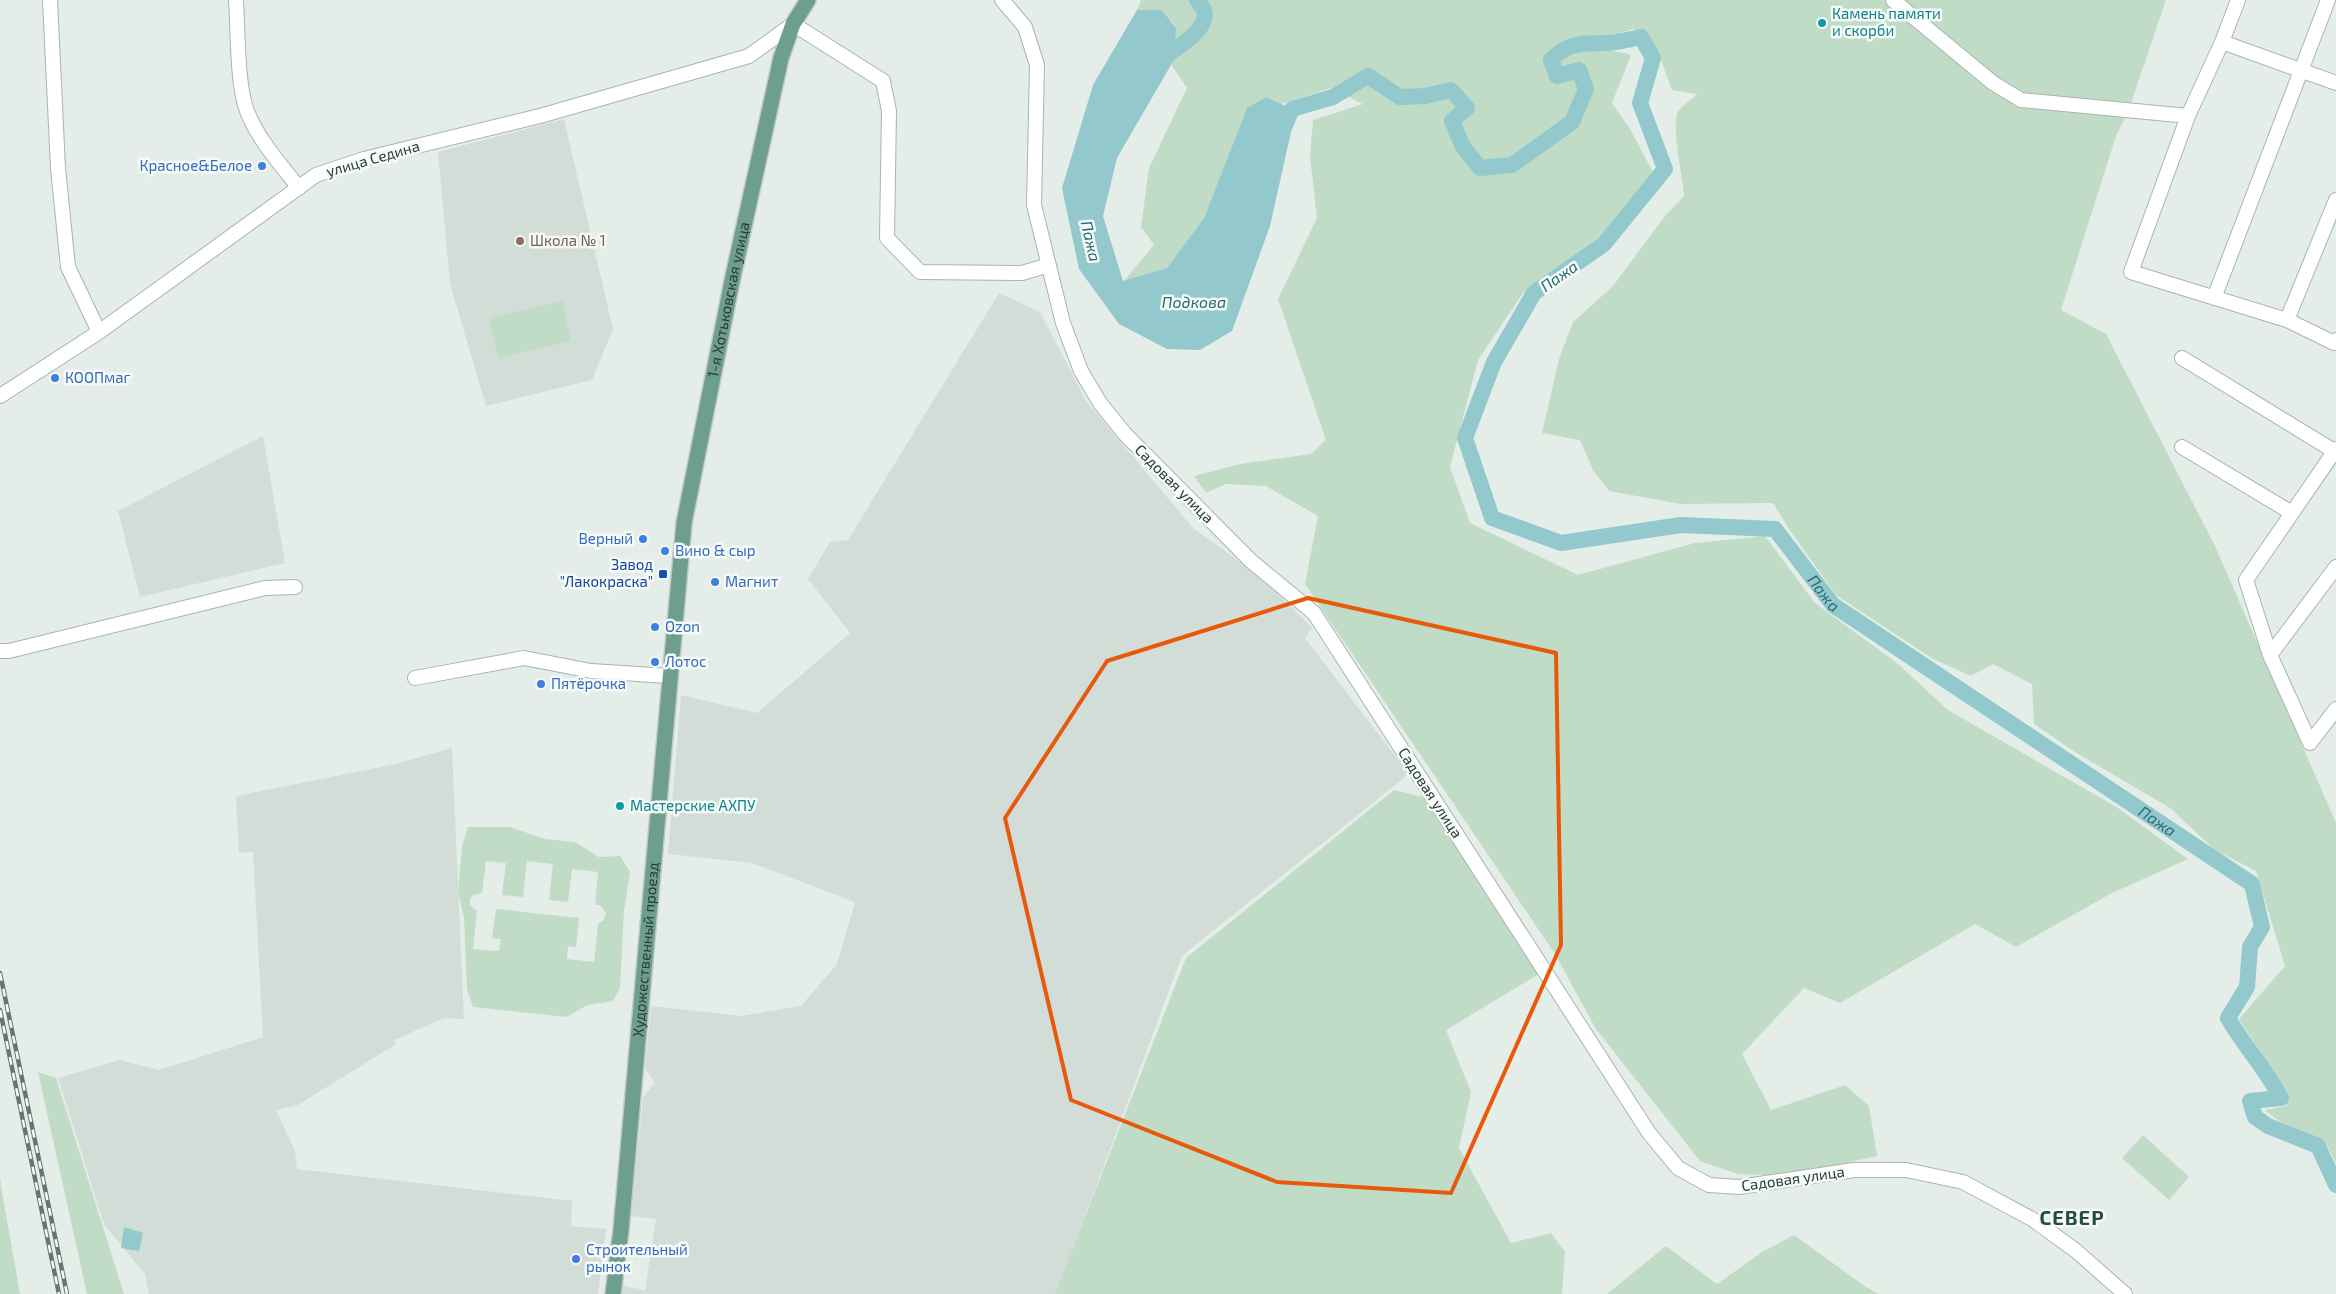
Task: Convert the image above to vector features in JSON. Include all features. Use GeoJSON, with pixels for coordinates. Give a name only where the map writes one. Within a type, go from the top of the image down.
{"type":"FeatureCollection","features":[{"type":"Feature","properties":{"kind":"main road","name":"1-я Хотьковская улица"},"geometry":{"type":"LineString","coordinates":[[675,605],[688,495],[781,58],[793,24],[808,0]]}},
{"type":"Feature","properties":{"kind":"main road","name":"Художественный проезд"},"geometry":{"type":"LineString","coordinates":[[613,1294],[621,1230],[675,605]]}},
{"type":"Feature","properties":{"kind":"street"},"geometry":{"type":"LineString","coordinates":[[50,0],[58,168],[68,267],[99,332]]}},
{"type":"Feature","properties":{"kind":"street"},"geometry":{"type":"LineString","coordinates":[[236,0],[246,111],[269,149],[299,188]]}},
{"type":"Feature","properties":{"kind":"street","name":"Садовая улица"},"geometry":{"type":"LineString","coordinates":[[1002,0],[1025,27],[1037,66],[1034,206],[1063,323],[1081,371],[1100,402],[1125,434],[1251,561],[1314,613],[1649,1133],[1678,1168],[1710,1185],[1739,1187],[1854,1170],[1906,1170],[1963,1182],[2032,1219],[2075,1250],[2125,1294]]}},
{"type":"Feature","properties":{"kind":"street"},"geometry":{"type":"LineString","coordinates":[[1893,0],[1993,83],[2022,100],[2188,116]]}},
{"type":"Feature","properties":{"kind":"street"},"geometry":{"type":"LineString","coordinates":[[2238,0],[2222,42],[2188,116],[2131,272],[2287,320],[2334,343],[2336,340]]}},
{"type":"Feature","properties":{"kind":"street"},"geometry":{"type":"LineString","coordinates":[[2214,298],[2328,0]]}},
{"type":"Feature","properties":{"kind":"street"},"geometry":{"type":"LineString","coordinates":[[793,24],[883,81],[889,111],[887,238],[920,272],[1022,274],[1049,265]]}},
{"type":"Feature","properties":{"kind":"street","name":"улица Седина"},"geometry":{"type":"LineString","coordinates":[[0,396],[99,332],[316,175],[364,159],[549,113],[749,56],[793,24]]}},
{"type":"Feature","properties":{"kind":"street"},"geometry":{"type":"LineString","coordinates":[[2222,42],[2336,83]]}},
{"type":"Feature","properties":{"kind":"street"},"geometry":{"type":"LineString","coordinates":[[2287,320],[2336,200]]}},
{"type":"Feature","properties":{"kind":"street"},"geometry":{"type":"LineString","coordinates":[[2182,358],[2335,450],[2246,580],[2270,655],[2310,743],[2336,709]]}},
{"type":"Feature","properties":{"kind":"street"},"geometry":{"type":"LineString","coordinates":[[2182,447],[2292,513]]}},
{"type":"Feature","properties":{"kind":"street"},"geometry":{"type":"LineString","coordinates":[[2270,655],[2336,567]]}},
{"type":"Feature","properties":{"kind":"street"},"geometry":{"type":"LineString","coordinates":[[0,651],[9,651],[265,588],[295,587]]}},
{"type":"Feature","properties":{"kind":"street"},"geometry":{"type":"LineString","coordinates":[[415,678],[524,658],[591,671],[669,676]]}},
{"type":"Feature","properties":{"kind":"highlighted area"},"geometry":{"type":"Polygon","coordinates":[[[1308,598],[1556,653],[1561,945],[1451,1193],[1277,1182],[1071,1100],[1005,818],[1107,661],[1308,598]]]}},
{"type":"Feature","properties":{"kind":"shaded area","name":"Школа № 1"},"geometry":{"type":"Polygon","coordinates":[[[564,119],[613,329],[592,380],[486,406],[450,284],[438,152],[564,119]]]}},
{"type":"Feature","properties":{"kind":"shaded area"},"geometry":{"type":"Polygon","coordinates":[[[999,293],[1040,312],[1086,401],[1194,529],[1260,576],[1312,628],[1305,638],[1409,774],[1182,956],[1056,1294],[622,1294],[623,1286],[645,1290],[656,1219],[631,1216],[643,1097],[655,1083],[645,1068],[651,1006],[741,1016],[801,1006],[837,964],[855,902],[752,863],[668,854],[681,695],[757,713],[850,633],[808,579],[830,542],[848,540],[999,293]]]}},
{"type":"Feature","properties":{"kind":"shaded area"},"geometry":{"type":"Polygon","coordinates":[[[263,436],[285,563],[140,597],[118,511],[263,436]]]}},
{"type":"Feature","properties":{"kind":"shaded area"},"geometry":{"type":"Polygon","coordinates":[[[452,748],[464,1019],[444,1018],[394,1040],[396,1044],[298,1105],[276,1110],[295,1151],[297,1169],[572,1201],[571,1226],[606,1229],[598,1294],[149,1294],[145,1274],[104,1224],[58,1078],[120,1060],[159,1070],[263,1037],[253,852],[239,853],[236,796],[391,765],[452,748]]]}},
{"type":"Feature","properties":{"kind":"green space"},"geometry":{"type":"Polygon","coordinates":[[[1141,0],[2166,0],[2129,109],[2116,136],[2061,310],[2106,334],[2215,546],[2336,823],[2336,1163],[2326,1143],[2280,1122],[2265,1110],[2286,1106],[2289,1095],[2239,1019],[2285,966],[2256,871],[2215,850],[2170,808],[2075,752],[2034,724],[2032,684],[1993,664],[1971,676],[1933,659],[1836,595],[1773,503],[1681,504],[1609,491],[1593,470],[1580,440],[1542,433],[1559,359],[1573,322],[1613,286],[1665,216],[1684,196],[1676,138],[1677,116],[1679,110],[1697,94],[1672,90],[1658,52],[1633,29],[1585,44],[1631,55],[1612,103],[1630,129],[1653,172],[1601,236],[1523,293],[1478,360],[1450,467],[1470,523],[1578,575],[1695,543],[1765,536],[1815,603],[1897,663],[1948,710],[2118,808],[2188,859],[2112,893],[2016,947],[1975,924],[1840,1003],[1804,988],[1742,1054],[1771,1110],[1845,1085],[1869,1106],[1877,1156],[1788,1176],[1738,1174],[1700,1161],[1596,1029],[1555,954],[1305,584],[1318,516],[1266,486],[1226,484],[1206,493],[1194,476],[1240,464],[1311,454],[1326,440],[1278,299],[1317,218],[1310,157],[1313,120],[1363,104],[1331,88],[1281,104],[1266,97],[1247,108],[1204,218],[1167,268],[1123,282],[1154,245],[1141,227],[1149,168],[1187,88],[1171,64],[1175,58],[1176,27],[1162,10],[1137,10],[1141,0]]]}},
{"type":"Feature","properties":{"kind":"green space"},"geometry":{"type":"Polygon","coordinates":[[[562,301],[571,341],[498,358],[489,318],[562,301]]]}},
{"type":"Feature","properties":{"kind":"green space"},"geometry":{"type":"Polygon","coordinates":[[[1394,790],[1423,797],[1476,872],[1539,974],[1446,1030],[1471,1092],[1459,1148],[1511,1243],[1551,1233],[1565,1252],[1562,1294],[1055,1294],[1186,958],[1394,790]]]}},
{"type":"Feature","properties":{"kind":"green space"},"geometry":{"type":"Polygon","coordinates":[[[468,827],[510,827],[545,839],[575,842],[599,857],[620,856],[630,872],[624,911],[620,988],[613,1001],[588,1005],[566,1017],[473,1007],[467,989],[464,917],[458,892],[462,846],[468,827]],[[486,861],[482,893],[473,895],[470,899],[470,905],[477,911],[473,949],[499,951],[501,939],[492,938],[496,909],[579,918],[576,947],[568,946],[567,959],[594,962],[598,923],[603,921],[606,913],[600,905],[595,905],[598,872],[572,869],[568,902],[549,900],[553,864],[527,861],[523,897],[502,895],[506,863],[486,861]]]}},
{"type":"Feature","properties":{"kind":"green space"},"geometry":{"type":"Polygon","coordinates":[[[38,1072],[56,1078],[124,1294],[87,1294],[38,1072]]]}},
{"type":"Feature","properties":{"kind":"green space"},"geometry":{"type":"Polygon","coordinates":[[[2143,1135],[2189,1177],[2169,1200],[2122,1158],[2143,1135]]]}},
{"type":"Feature","properties":{"kind":"green space"},"geometry":{"type":"Polygon","coordinates":[[[0,1177],[2,1192],[20,1294],[0,1294],[0,1177]]]}},
{"type":"Feature","properties":{"kind":"green space"},"geometry":{"type":"Polygon","coordinates":[[[1794,1235],[1866,1287],[1879,1294],[1607,1294],[1666,1246],[1717,1284],[1762,1252],[1794,1235]]]}},
{"type":"Feature","properties":{"kind":"water","name":"Подкова"},"geometry":{"type":"Polygon","coordinates":[[[1137,10],[1162,10],[1176,28],[1175,58],[1117,158],[1103,216],[1123,281],[1167,268],[1204,218],[1247,108],[1266,97],[1292,109],[1293,123],[1270,226],[1232,331],[1200,350],[1167,349],[1119,324],[1079,269],[1062,188],[1093,85],[1137,10]]]}},
{"type":"Feature","properties":{"kind":"water"},"geometry":{"type":"Polygon","coordinates":[[[124,1227],[143,1233],[139,1251],[121,1248],[124,1227]]]}},
{"type":"Feature","properties":{"kind":"waterway","name":"Пажа"},"geometry":{"type":"LineString","coordinates":[[1156,62],[1196,33],[1205,18],[1204,10],[1197,0]]}},
{"type":"Feature","properties":{"kind":"waterway","name":"Пажа"},"geometry":{"type":"LineString","coordinates":[[1284,128],[1292,109],[1333,97],[1368,76],[1400,97],[1425,96],[1451,90],[1467,108],[1452,121],[1463,147],[1480,168],[1512,165],[1572,122],[1586,89],[1579,70],[1557,76],[1551,60],[1564,49],[1577,45],[1615,42],[1641,37],[1653,58],[1640,103],[1665,169],[1604,244],[1534,293],[1494,362],[1465,438],[1492,518],[1561,543],[1681,525],[1775,529],[1833,605],[2252,884],[2262,927],[2250,947],[2247,987],[2228,1018],[2269,1077],[2281,1098],[2250,1101],[2255,1117],[2268,1126],[2318,1146],[2336,1185]]}},
{"type":"Feature","properties":{"kind":"railway"},"geometry":{"type":"LineString","coordinates":[[0,973],[67,1294]]}},
{"type":"Feature","properties":{"kind":"railway"},"geometry":{"type":"LineString","coordinates":[[0,1010],[59,1294]]}},
{"type":"Feature","properties":{"kind":"place","name":"Камень памяти и скорби"},"geometry":{"type":"Point","coordinates":[1822,23]}},
{"type":"Feature","properties":{"kind":"place","name":"Красное&Белое"},"geometry":{"type":"Point","coordinates":[262,166]}},
{"type":"Feature","properties":{"kind":"place","name":"Школа № 1"},"geometry":{"type":"Point","coordinates":[520,241]}},
{"type":"Feature","properties":{"kind":"place","name":"КООПмаг"},"geometry":{"type":"Point","coordinates":[55,378]}},
{"type":"Feature","properties":{"kind":"place","name":"Верный"},"geometry":{"type":"Point","coordinates":[643,539]}},
{"type":"Feature","properties":{"kind":"place","name":"Вино & сыр"},"geometry":{"type":"Point","coordinates":[665,551]}},
{"type":"Feature","properties":{"kind":"place","name":"Завод \"Лакокраска\""},"geometry":{"type":"Point","coordinates":[663,574]}},
{"type":"Feature","properties":{"kind":"place","name":"Магнит"},"geometry":{"type":"Point","coordinates":[715,582]}},
{"type":"Feature","properties":{"kind":"place","name":"Ozon"},"geometry":{"type":"Point","coordinates":[655,627]}},
{"type":"Feature","properties":{"kind":"place","name":"Лотос"},"geometry":{"type":"Point","coordinates":[655,662]}},
{"type":"Feature","properties":{"kind":"place","name":"Пятёрочка"},"geometry":{"type":"Point","coordinates":[541,684]}},
{"type":"Feature","properties":{"kind":"place","name":"Мастерские АХПУ"},"geometry":{"type":"Point","coordinates":[620,806]}},
{"type":"Feature","properties":{"kind":"place","name":"Строительный рынок"},"geometry":{"type":"Point","coordinates":[576,1259]}},
{"type":"Feature","properties":{"kind":"district","name":"СЕВЕР"},"geometry":{"type":"Point","coordinates":[2072,1218]}}]}
